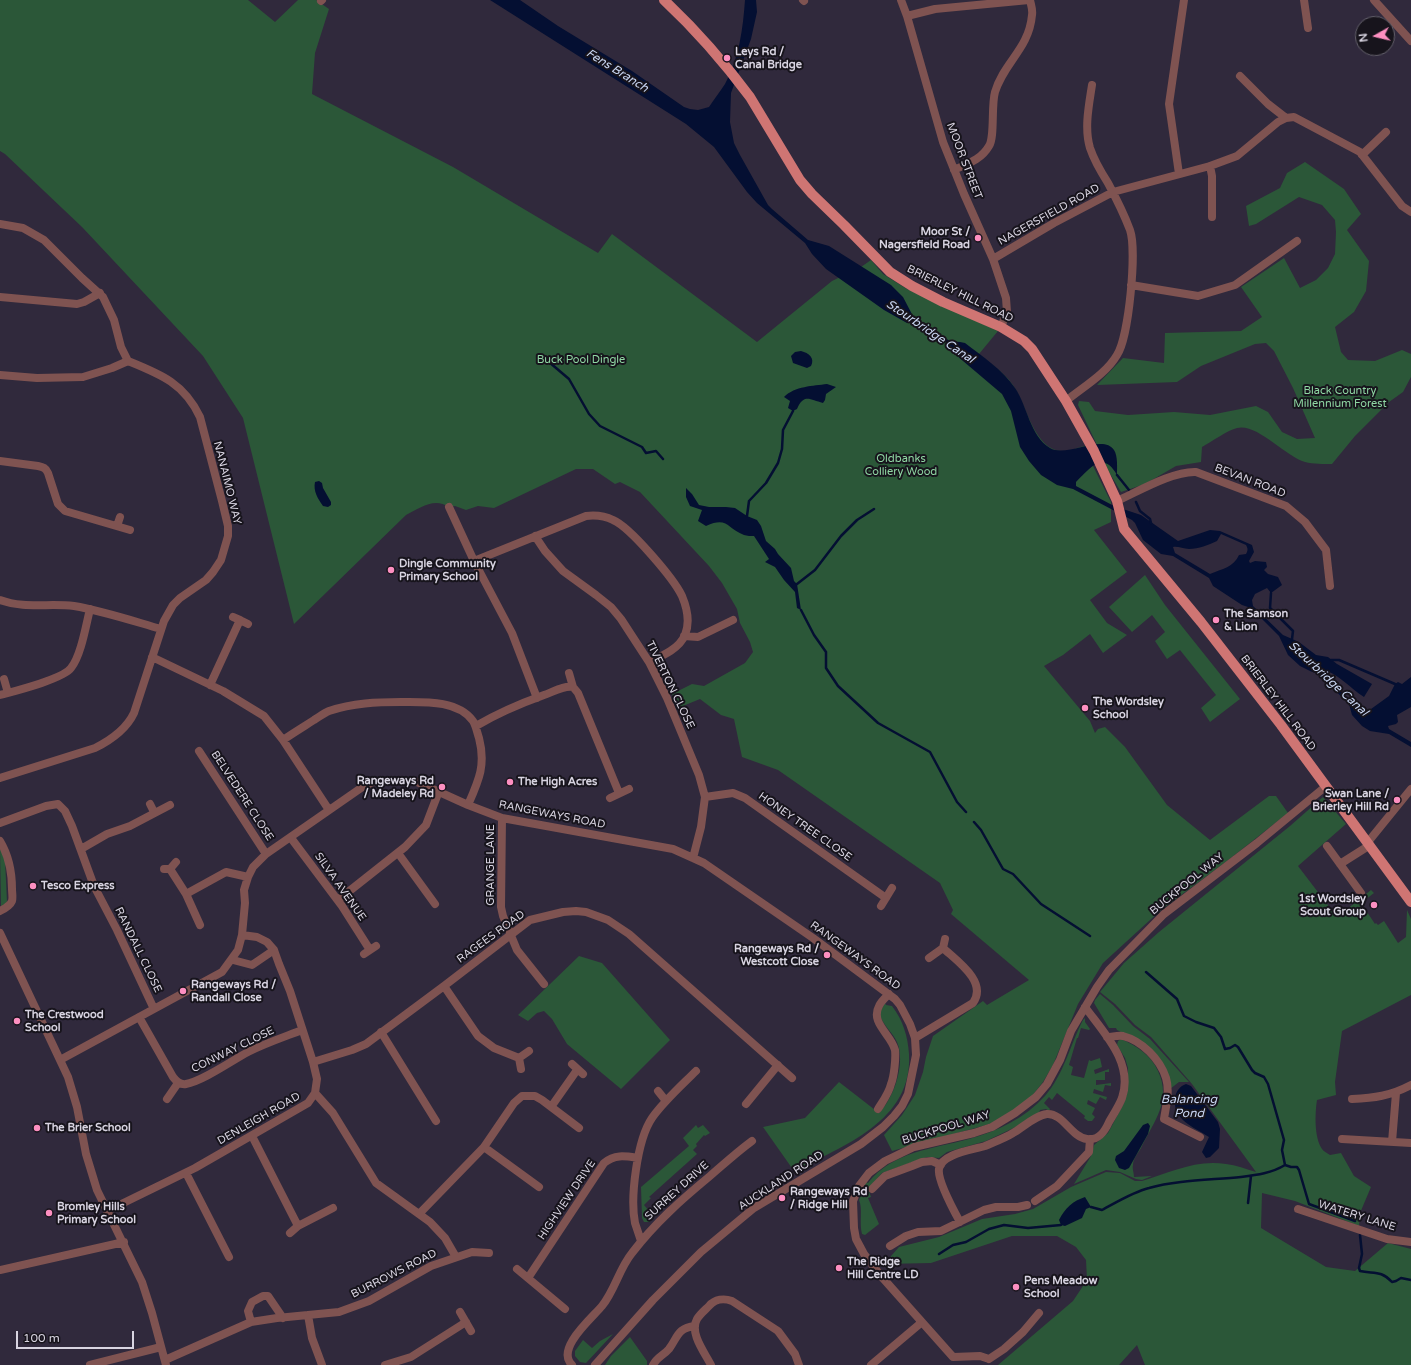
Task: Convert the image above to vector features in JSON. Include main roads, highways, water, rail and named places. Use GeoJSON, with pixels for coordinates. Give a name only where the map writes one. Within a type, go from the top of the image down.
{"type":"FeatureCollection","features":[{"type":"Feature","properties":{"kind":"main road","name":"BRIERLEY HILL ROAD"},"geometry":{"type":"LineString","coordinates":[[664,0],[698,34],[750,96],[800,180],[812,194],[890,272],[912,286],[943,302],[1001,327],[1024,341],[1032,350],[1066,401],[1094,451],[1118,502],[1121,522],[1129,538],[1205,628],[1281,725],[1325,787],[1369,843],[1411,902]]}},
{"type":"Feature","properties":{"kind":"water"},"geometry":{"type":"Polygon","coordinates":[[[490,0],[520,0],[558,26],[632,71],[684,107],[698,110],[709,107],[725,84],[734,64],[740,43],[745,0],[756,0],[757,12],[751,39],[731,93],[730,122],[734,143],[768,205],[808,240],[829,246],[891,285],[903,297],[915,320],[950,341],[965,343],[1005,375],[1019,395],[1033,428],[1043,443],[1050,448],[1066,450],[1093,445],[1109,445],[1114,450],[1117,459],[1117,475],[1107,464],[1096,464],[1086,471],[1076,482],[1076,486],[1114,506],[1141,515],[1178,541],[1210,530],[1220,531],[1252,545],[1254,552],[1249,561],[1250,563],[1255,561],[1266,562],[1267,567],[1264,570],[1268,574],[1278,577],[1282,585],[1271,593],[1267,588],[1255,594],[1252,600],[1253,606],[1283,635],[1299,642],[1316,655],[1328,657],[1337,664],[1372,684],[1364,697],[1338,677],[1321,669],[1321,672],[1352,702],[1368,710],[1371,709],[1389,696],[1395,684],[1398,682],[1402,684],[1411,677],[1411,707],[1397,715],[1398,722],[1396,724],[1388,726],[1389,729],[1411,742],[1411,747],[1389,734],[1370,731],[1362,726],[1352,715],[1349,704],[1318,674],[1300,666],[1288,655],[1279,636],[1251,608],[1242,605],[1213,586],[1209,578],[1173,556],[1161,554],[1143,540],[1132,520],[1073,489],[1057,485],[1041,475],[1020,447],[1011,411],[1002,394],[956,355],[949,344],[913,323],[907,323],[884,310],[826,269],[812,254],[805,243],[757,203],[747,192],[714,147],[686,124],[490,0]],[[1221,534],[1217,541],[1200,548],[1189,549],[1173,547],[1175,553],[1210,574],[1231,565],[1239,555],[1246,554],[1248,550],[1246,545],[1221,534]]]}},
{"type":"Feature","properties":{"kind":"water"},"geometry":{"type":"Polygon","coordinates":[[[801,351],[812,358],[811,366],[807,368],[793,363],[791,356],[795,352],[801,351]]]}},
{"type":"Feature","properties":{"kind":"water"},"geometry":{"type":"Polygon","coordinates":[[[827,384],[836,387],[826,394],[823,403],[811,399],[805,399],[797,409],[793,411],[788,408],[790,401],[784,397],[788,393],[804,387],[827,384]]]}},
{"type":"Feature","properties":{"kind":"water"},"geometry":{"type":"Polygon","coordinates":[[[319,481],[322,483],[323,488],[331,502],[331,505],[328,507],[323,506],[316,495],[315,482],[319,481]]]}},
{"type":"Feature","properties":{"kind":"water"},"geometry":{"type":"Polygon","coordinates":[[[686,488],[699,505],[735,508],[747,516],[757,520],[761,526],[766,541],[791,568],[794,581],[797,584],[801,610],[797,608],[795,592],[775,567],[765,562],[769,559],[754,536],[744,535],[727,524],[719,522],[706,526],[698,521],[702,510],[690,506],[686,497],[686,488]]]}},
{"type":"Feature","properties":{"kind":"water","name":"Balancing Pond"},"geometry":{"type":"Polygon","coordinates":[[[1186,1084],[1191,1086],[1218,1122],[1220,1129],[1219,1148],[1210,1157],[1206,1158],[1202,1152],[1209,1137],[1185,1122],[1180,1117],[1175,1106],[1176,1093],[1186,1084]]]}},
{"type":"Feature","properties":{"kind":"water","name":"Balancing Pond"},"geometry":{"type":"Polygon","coordinates":[[[1148,1123],[1150,1126],[1148,1134],[1129,1168],[1125,1170],[1119,1168],[1115,1160],[1116,1156],[1124,1151],[1143,1125],[1148,1123]]]}},
{"type":"Feature","properties":{"kind":"water"},"geometry":{"type":"Polygon","coordinates":[[[1085,1197],[1091,1207],[1086,1209],[1082,1218],[1065,1226],[1061,1225],[1059,1220],[1064,1212],[1073,1203],[1085,1197]]]}},
{"type":"Feature","properties":{"kind":"waterway"},"geometry":{"type":"LineString","coordinates":[[549,362],[569,379],[589,414],[600,426],[642,447],[646,453],[656,451],[663,459]]}},
{"type":"Feature","properties":{"kind":"waterway"},"geometry":{"type":"LineString","coordinates":[[747,516],[749,501],[766,483],[778,463],[782,449],[783,430],[793,411]]}},
{"type":"Feature","properties":{"kind":"waterway"},"geometry":{"type":"LineString","coordinates":[[1117,475],[1129,490]]}},
{"type":"Feature","properties":{"kind":"waterway"},"geometry":{"type":"LineString","coordinates":[[1136,502],[1140,511],[1150,519],[1151,523]]}},
{"type":"Feature","properties":{"kind":"waterway"},"geometry":{"type":"LineString","coordinates":[[797,584],[815,570],[841,536],[857,520],[874,509]]}},
{"type":"Feature","properties":{"kind":"waterway","name":"Stourbridge Canal"},"geometry":{"type":"LineString","coordinates":[[1271,593],[1270,608],[1293,631],[1292,639]]}},
{"type":"Feature","properties":{"kind":"waterway"},"geometry":{"type":"LineString","coordinates":[[801,610],[814,635],[826,652],[826,668],[838,686],[878,723],[930,752],[957,802],[966,812]]}},
{"type":"Feature","properties":{"kind":"waterway"},"geometry":{"type":"LineString","coordinates":[[1331,660],[1339,660],[1395,684]]}},
{"type":"Feature","properties":{"kind":"waterway"},"geometry":{"type":"LineString","coordinates":[[974,822],[981,830],[1003,869],[1013,874],[1041,904],[1090,936]]}},
{"type":"Feature","properties":{"kind":"waterway"},"geometry":{"type":"LineString","coordinates":[[1146,972],[1177,999],[1184,1016],[1214,1028],[1221,1037],[1225,1049],[1235,1045],[1238,1047],[1252,1070],[1264,1077],[1268,1084],[1284,1140],[1282,1150],[1285,1165],[1297,1167],[1299,1170],[1309,1204],[1355,1221]]}},
{"type":"Feature","properties":{"kind":"waterway"},"geometry":{"type":"LineString","coordinates":[[1091,1207],[1102,1210],[1137,1192],[1160,1185],[1241,1177],[1270,1172],[1285,1165]]}},
{"type":"Feature","properties":{"kind":"waterway"},"geometry":{"type":"LineString","coordinates":[[1248,1203],[1251,1176]]}},
{"type":"Feature","properties":{"kind":"waterway"},"geometry":{"type":"LineString","coordinates":[[939,1254],[953,1245],[966,1242],[989,1229],[1004,1225],[1028,1228],[1061,1225]]}},
{"type":"Feature","properties":{"kind":"waterway"},"geometry":{"type":"LineString","coordinates":[[1360,1235],[1362,1254],[1359,1268],[1360,1271],[1381,1274],[1392,1282],[1401,1278],[1411,1280]]}},
{"type":"Feature","properties":{"kind":"place","name":"Leys Rd / Canal Bridge"},"geometry":{"type":"Point","coordinates":[727,58]}},
{"type":"Feature","properties":{"kind":"place","name":"Moor St / Nagersfield Road"},"geometry":{"type":"Point","coordinates":[978,238]}},
{"type":"Feature","properties":{"kind":"place","name":"Dingle Community Primary School"},"geometry":{"type":"Point","coordinates":[391,570]}},
{"type":"Feature","properties":{"kind":"place","name":"The Samson & Lion"},"geometry":{"type":"Point","coordinates":[1216,620]}},
{"type":"Feature","properties":{"kind":"place","name":"The Wordsley School"},"geometry":{"type":"Point","coordinates":[1085,708]}},
{"type":"Feature","properties":{"kind":"place","name":"The High Acres"},"geometry":{"type":"Point","coordinates":[510,782]}},
{"type":"Feature","properties":{"kind":"place","name":"Rangeways Rd / Madeley Rd"},"geometry":{"type":"Point","coordinates":[442,787]}},
{"type":"Feature","properties":{"kind":"place","name":"Swan Lane / Brierley Hill Rd"},"geometry":{"type":"Point","coordinates":[1397,800]}},
{"type":"Feature","properties":{"kind":"place","name":"Tesco Express"},"geometry":{"type":"Point","coordinates":[33,886]}},
{"type":"Feature","properties":{"kind":"place","name":"1st Wordsley Scout Group"},"geometry":{"type":"Point","coordinates":[1374,905]}},
{"type":"Feature","properties":{"kind":"place","name":"Rangeways Rd / Westcott Close"},"geometry":{"type":"Point","coordinates":[827,955]}},
{"type":"Feature","properties":{"kind":"place","name":"Rangeways Rd / Randall Close"},"geometry":{"type":"Point","coordinates":[183,991]}},
{"type":"Feature","properties":{"kind":"place","name":"The Crestwood School"},"geometry":{"type":"Point","coordinates":[17,1021]}},
{"type":"Feature","properties":{"kind":"place","name":"The Brier School"},"geometry":{"type":"Point","coordinates":[37,1128]}},
{"type":"Feature","properties":{"kind":"place","name":"Rangeways Rd / Ridge Hill"},"geometry":{"type":"Point","coordinates":[782,1198]}},
{"type":"Feature","properties":{"kind":"place","name":"Bromley Hills Primary School"},"geometry":{"type":"Point","coordinates":[49,1213]}},
{"type":"Feature","properties":{"kind":"place","name":"The Ridge Hill Centre LD"},"geometry":{"type":"Point","coordinates":[839,1268]}},
{"type":"Feature","properties":{"kind":"place","name":"Pens Meadow School"},"geometry":{"type":"Point","coordinates":[1016,1287]}},
{"type":"Feature","properties":{"kind":"water label","name":"Fens Branch"},"geometry":{"type":"Point","coordinates":[617,71]}},
{"type":"Feature","properties":{"kind":"park label","name":"Buck Pool Dingle"},"geometry":{"type":"Point","coordinates":[581,360]}},
{"type":"Feature","properties":{"kind":"park label","name":"Black Country Millennium Forest"},"geometry":{"type":"Point","coordinates":[1340,397]}},
{"type":"Feature","properties":{"kind":"park label","name":"Oldbanks Colliery Wood"},"geometry":{"type":"Point","coordinates":[901,465]}}]}
